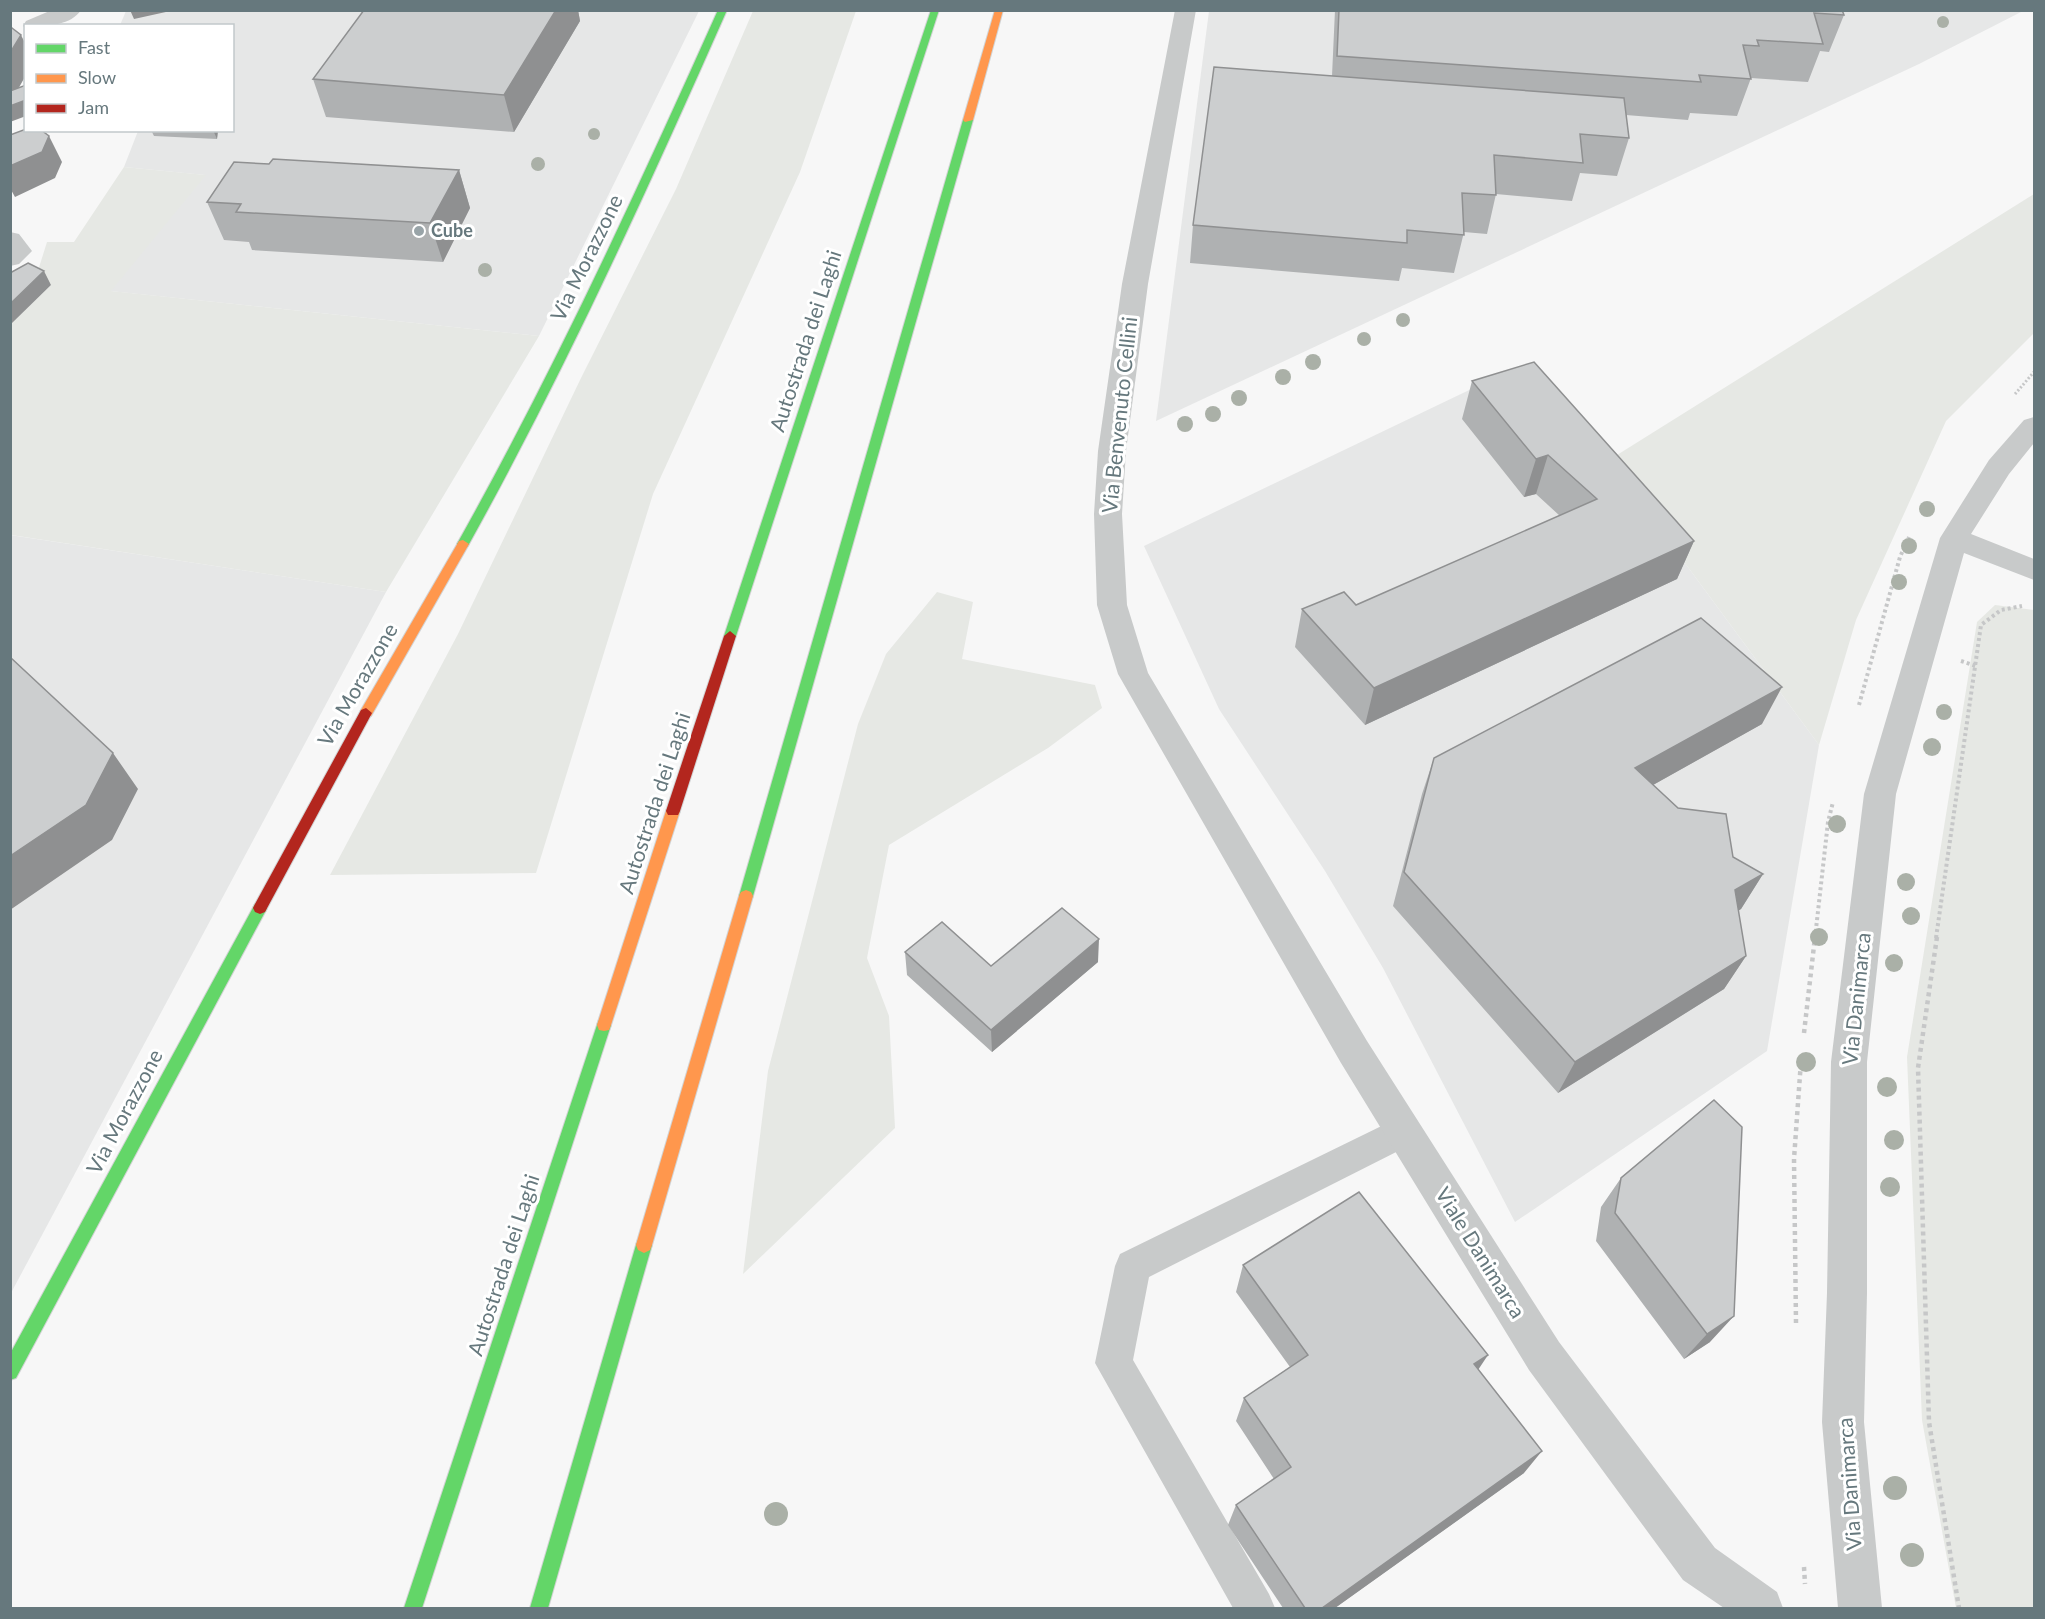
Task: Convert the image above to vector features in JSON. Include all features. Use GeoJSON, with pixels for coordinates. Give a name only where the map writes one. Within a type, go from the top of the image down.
{"type":"FeatureCollection","features":[{"type":"Feature","properties":{"kind":"main road","name":"Via Morazzone"},"geometry":{"type":"LineString","coordinates":[[10,1372],[347,747],[504,473],[621,239],[723,10]]}},
{"type":"Feature","properties":{"kind":"main road","name":"Autostrada dei Laghi"},"geometry":{"type":"LineString","coordinates":[[413,1608],[935,10]]}},
{"type":"Feature","properties":{"kind":"main road"},"geometry":{"type":"LineString","coordinates":[[539,1608],[866,482],[999,10]]}},
{"type":"Feature","properties":{"kind":"street"},"geometry":{"type":"LineString","coordinates":[[38,24],[71,10]]}},
{"type":"Feature","properties":{"kind":"street","name":"Via Benvenuto Cellini"},"geometry":{"type":"LineString","coordinates":[[1186,10],[1135,284],[1112,451],[1108,514],[1112,605],[1133,674],[1245,862]]}},
{"type":"Feature","properties":{"kind":"street","name":"Via Danimarca"},"geometry":{"type":"LineString","coordinates":[[1860,1608],[1843,1422],[1847,1293],[1849,1062],[1880,794],[1954,538],[1999,467],[2034,426]]}},
{"type":"Feature","properties":{"kind":"street"},"geometry":{"type":"LineString","coordinates":[[1954,538],[2034,570]]}},
{"type":"Feature","properties":{"kind":"street","name":"Viale Danimarca"},"geometry":{"type":"LineString","coordinates":[[1245,862],[1354,1052],[1544,1356],[1699,1564],[1761,1608]]}},
{"type":"Feature","properties":{"kind":"lane"},"geometry":{"type":"LineString","coordinates":[[1255,1608],[1114,1363],[1133,1266],[1404,1131]]}},
{"type":"Feature","properties":{"kind":"path"},"geometry":{"type":"LineString","coordinates":[[1959,1608],[1929,1422],[1918,1068],[1981,625],[2001,610],[2027,605]]}},
{"type":"Feature","properties":{"kind":"shaded area"},"geometry":{"type":"Polygon","coordinates":[[[126,11],[699,11],[539,336],[110,291],[205,175],[124,167],[138,132],[234,132],[234,24],[120,24],[126,11]]]}},
{"type":"Feature","properties":{"kind":"shaded area"},"geometry":{"type":"Polygon","coordinates":[[[753,11],[856,11],[800,172],[653,494],[536,873],[330,875],[458,634],[581,378],[676,189],[753,11]]]}},
{"type":"Feature","properties":{"kind":"shaded area"},"geometry":{"type":"Polygon","coordinates":[[[1209,11],[2023,11],[1919,64],[1156,421],[1209,11]]]}},
{"type":"Feature","properties":{"kind":"shaded area"},"geometry":{"type":"Polygon","coordinates":[[[124,167],[206,175],[111,291],[539,336],[386,592],[11,535],[10,325],[51,285],[36,277],[47,242],[74,242],[124,167]]]}},
{"type":"Feature","properties":{"kind":"shaded area"},"geometry":{"type":"Polygon","coordinates":[[[2034,194],[2034,333],[1946,421],[1856,620],[1819,745],[1609,460],[2034,194]]]}},
{"type":"Feature","properties":{"kind":"shaded area"},"geometry":{"type":"Polygon","coordinates":[[[1511,370],[1609,460],[1819,745],[1767,1051],[1515,1222],[1383,968],[1325,871],[1219,709],[1144,546],[1511,370]]]}},
{"type":"Feature","properties":{"kind":"shaded area"},"geometry":{"type":"Polygon","coordinates":[[[10,535],[386,592],[11,1293],[10,1293],[10,535]]]}},
{"type":"Feature","properties":{"kind":"shaded area"},"geometry":{"type":"Polygon","coordinates":[[[937,592],[973,602],[962,659],[1095,685],[1102,708],[1048,748],[889,845],[867,958],[889,1016],[895,1128],[743,1274],[768,1071],[858,724],[886,654],[937,592]]]}},
{"type":"Feature","properties":{"kind":"shaded area"},"geometry":{"type":"Polygon","coordinates":[[[1995,605],[2034,610],[2034,1608],[1956,1608],[1922,1420],[1907,1057],[1977,622],[1995,605]]]}},
{"type":"Feature","properties":{"kind":"building"},"geometry":{"type":"Polygon","coordinates":[[[364,10],[556,10],[504,95],[313,79],[364,10]]]}},
{"type":"Feature","properties":{"kind":"building"},"geometry":{"type":"Polygon","coordinates":[[[1339,10],[1842,10],[1844,15],[1814,13],[1823,44],[1757,40],[1759,46],[1743,45],[1751,79],[1699,75],[1701,82],[1337,56],[1339,10]]]}},
{"type":"Feature","properties":{"kind":"building"},"geometry":{"type":"Polygon","coordinates":[[[12,28],[21,35],[10,53],[10,29],[12,28]]]}},
{"type":"Feature","properties":{"kind":"building"},"geometry":{"type":"Polygon","coordinates":[[[1214,67],[1624,98],[1629,138],[1580,134],[1583,163],[1494,155],[1496,195],[1462,193],[1464,235],[1407,230],[1407,243],[1193,225],[1214,67]]]}},
{"type":"Feature","properties":{"kind":"building"},"geometry":{"type":"Polygon","coordinates":[[[24,86],[24,101],[10,106],[10,91],[24,86]]]}},
{"type":"Feature","properties":{"kind":"building"},"geometry":{"type":"Polygon","coordinates":[[[24,130],[24,132],[44,132],[49,136],[42,152],[10,166],[10,135],[24,130]]]}},
{"type":"Feature","properties":{"kind":"building"},"geometry":{"type":"Polygon","coordinates":[[[273,159],[459,170],[430,223],[236,212],[241,204],[207,202],[234,162],[269,164],[273,159]]]}},
{"type":"Feature","properties":{"kind":"building"},"geometry":{"type":"Polygon","coordinates":[[[28,263],[44,271],[10,304],[10,273],[28,263]]]}},
{"type":"Feature","properties":{"kind":"building"},"geometry":{"type":"Polygon","coordinates":[[[1534,362],[1694,541],[1374,688],[1302,609],[1344,592],[1356,605],[1597,499],[1548,455],[1536,459],[1472,381],[1534,362]]]}},
{"type":"Feature","properties":{"kind":"building"},"geometry":{"type":"Polygon","coordinates":[[[1701,618],[1782,687],[1635,768],[1678,808],[1726,814],[1733,857],[1763,874],[1735,890],[1746,956],[1575,1062],[1404,872],[1434,758],[1701,618]]]}},
{"type":"Feature","properties":{"kind":"building"},"geometry":{"type":"Polygon","coordinates":[[[10,657],[113,753],[86,805],[10,856],[10,657]]]}},
{"type":"Feature","properties":{"kind":"building"},"geometry":{"type":"Polygon","coordinates":[[[1062,908],[1099,939],[991,1030],[905,952],[942,922],[991,966],[1062,908]]]}},
{"type":"Feature","properties":{"kind":"building"},"geometry":{"type":"Polygon","coordinates":[[[1714,1100],[1742,1127],[1734,1316],[1707,1334],[1615,1213],[1621,1178],[1714,1100]]]}},
{"type":"Feature","properties":{"kind":"building"},"geometry":{"type":"Polygon","coordinates":[[[1359,1192],[1488,1355],[1474,1364],[1542,1451],[1322,1608],[1305,1608],[1236,1505],[1291,1467],[1244,1398],[1308,1355],[1243,1265],[1359,1192]]]}},
{"type":"Feature","properties":{"kind":"traffic: fast"},"geometry":{"type":"LineString","coordinates":[[463,544],[534,413],[600,280],[723,10]]}},
{"type":"Feature","properties":{"kind":"traffic: fast"},"geometry":{"type":"LineString","coordinates":[[730,636],[935,10]]}},
{"type":"Feature","properties":{"kind":"traffic: fast"},"geometry":{"type":"LineString","coordinates":[[746,896],[968,120]]}},
{"type":"Feature","properties":{"kind":"traffic: fast"},"geometry":{"type":"LineString","coordinates":[[10,1372],[260,908]]}},
{"type":"Feature","properties":{"kind":"traffic: fast"},"geometry":{"type":"LineString","coordinates":[[413,1608],[604,1025]]}},
{"type":"Feature","properties":{"kind":"traffic: fast"},"geometry":{"type":"LineString","coordinates":[[539,1608],[644,1245]]}},
{"type":"Feature","properties":{"kind":"traffic: slow"},"geometry":{"type":"LineString","coordinates":[[968,120],[999,10]]}},
{"type":"Feature","properties":{"kind":"traffic: slow"},"geometry":{"type":"LineString","coordinates":[[366,713],[463,544]]}},
{"type":"Feature","properties":{"kind":"traffic: slow"},"geometry":{"type":"LineString","coordinates":[[604,1025],[673,811]]}},
{"type":"Feature","properties":{"kind":"traffic: slow"},"geometry":{"type":"LineString","coordinates":[[644,1245],[746,896]]}},
{"type":"Feature","properties":{"kind":"traffic: jam"},"geometry":{"type":"LineString","coordinates":[[673,811],[730,636]]}},
{"type":"Feature","properties":{"kind":"traffic: jam"},"geometry":{"type":"LineString","coordinates":[[260,908],[366,713]]}},
{"type":"Feature","properties":{"kind":"place","name":"Cube"},"geometry":{"type":"Point","coordinates":[419,231]}}]}
